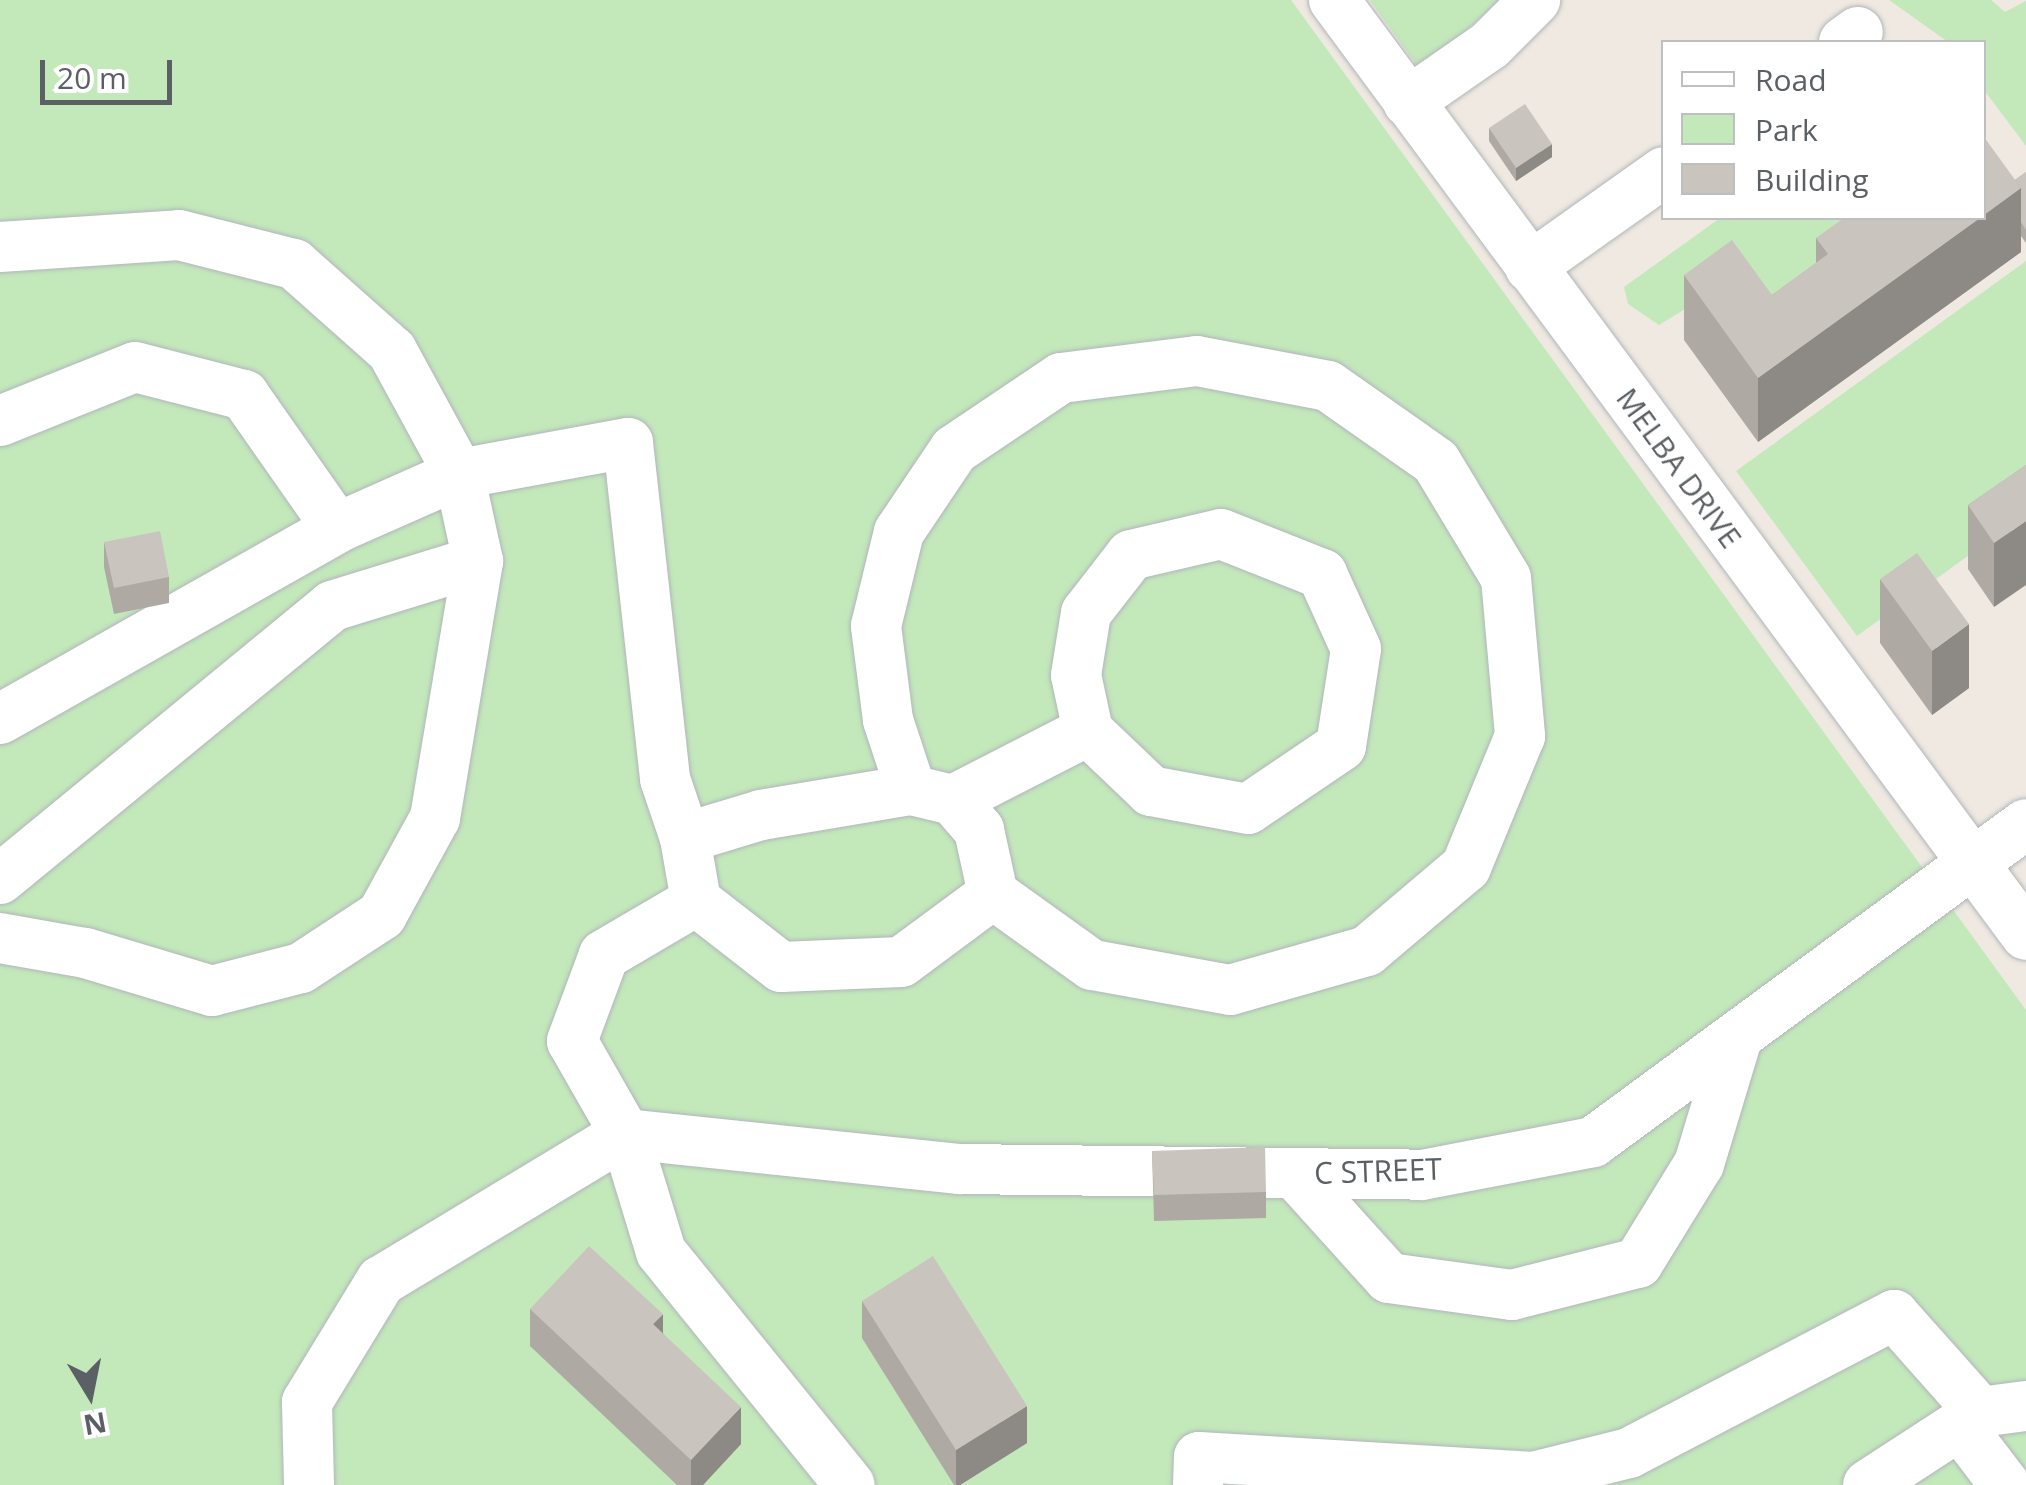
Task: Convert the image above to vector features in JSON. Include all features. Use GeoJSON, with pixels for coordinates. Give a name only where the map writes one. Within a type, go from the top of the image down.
{"type":"FeatureCollection","features":[{"type":"Feature","properties":{"kind":"street","name":"MELBA DRIVE"},"geometry":{"type":"LineString","coordinates":[[1334,0],[2026,935]]}},
{"type":"Feature","properties":{"kind":"street"},"geometry":{"type":"LineString","coordinates":[[1408,102],[1490,45],[1535,0]]}},
{"type":"Feature","properties":{"kind":"street"},"geometry":{"type":"LineString","coordinates":[[1530,266],[1661,174]]}},
{"type":"Feature","properties":{"kind":"street"},"geometry":{"type":"LineString","coordinates":[[0,247],[179,235],[294,264],[392,351],[459,474],[478,561],[435,818],[382,915],[301,968],[212,991],[85,953],[0,938]]}},
{"type":"Feature","properties":{"kind":"street"},"geometry":{"type":"LineString","coordinates":[[1197,361],[1328,386],[1436,462],[1506,578],[1520,736],[1466,867],[1367,951],[1230,990],[1092,965],[993,894],[979,830],[932,795],[888,720],[876,626],[898,532],[954,450],[1060,378],[1197,361]]}},
{"type":"Feature","properties":{"kind":"street"},"geometry":{"type":"LineString","coordinates":[[0,420],[135,367],[244,394],[337,528]]}},
{"type":"Feature","properties":{"kind":"street"},"geometry":{"type":"LineString","coordinates":[[0,719],[337,528],[459,474],[628,443],[665,779],[684,838],[696,902],[781,967],[901,962],[993,894]]}},
{"type":"Feature","properties":{"kind":"street"},"geometry":{"type":"LineString","coordinates":[[1221,534],[1322,574],[1356,649],[1341,746],[1295,777],[1248,808],[1151,791],[1088,731],[1076,675],[1086,613],[1131,555],[1221,534]]}},
{"type":"Feature","properties":{"kind":"street"},"geometry":{"type":"LineString","coordinates":[[0,879],[332,606],[478,561]]}},
{"type":"Feature","properties":{"kind":"street"},"geometry":{"type":"LineString","coordinates":[[684,838],[760,815],[932,795],[1088,731]]}},
{"type":"Feature","properties":{"kind":"street","name":"C STREET"},"geometry":{"type":"LineString","coordinates":[[625,1134],[960,1169],[1422,1176],[1593,1142],[2026,824]]}},
{"type":"Feature","properties":{"kind":"street"},"geometry":{"type":"LineString","coordinates":[[696,902],[604,955],[572,1042],[625,1134],[661,1252],[850,1485]]}},
{"type":"Feature","properties":{"kind":"street"},"geometry":{"type":"LineString","coordinates":[[1295,1174],[1388,1278],[1512,1296],[1638,1264],[1699,1164],[1737,1038]]}},
{"type":"Feature","properties":{"kind":"street"},"geometry":{"type":"LineString","coordinates":[[309,1485],[306,1402],[381,1281],[625,1134]]}},
{"type":"Feature","properties":{"kind":"street"},"geometry":{"type":"LineString","coordinates":[[1198,1485],[1199,1457],[1533,1477],[1629,1453],[1894,1316],[1989,1414],[2004,1485]]}},
{"type":"Feature","properties":{"kind":"street"},"geometry":{"type":"LineString","coordinates":[[1868,1485],[1989,1414]]}},
{"type":"Feature","properties":{"kind":"green space"},"geometry":{"type":"Polygon","coordinates":[[[0,0],[1291,0],[2026,1010],[2026,1485],[0,1485],[0,0]]]}},
{"type":"Feature","properties":{"kind":"green space"},"geometry":{"type":"Polygon","coordinates":[[[1370,0],[1500,0],[1421,71],[1370,0]]]}},
{"type":"Feature","properties":{"kind":"green space"},"geometry":{"type":"Polygon","coordinates":[[[1889,0],[1991,0],[2005,12],[2026,1],[2026,146],[1986,93],[1986,40],[1945,40],[1889,0]]]}},
{"type":"Feature","properties":{"kind":"green space"},"geometry":{"type":"Polygon","coordinates":[[[1717,220],[1929,220],[1816,302],[1705,297],[1659,325],[1628,304],[1624,287],[1717,220]]]}},
{"type":"Feature","properties":{"kind":"green space"},"geometry":{"type":"Polygon","coordinates":[[[2026,261],[2026,514],[1857,636],[1736,471],[2026,261]]]}},
{"type":"Feature","properties":{"kind":"building"},"geometry":{"type":"Polygon","coordinates":[[[1525,104],[1552,144],[1516,168],[1489,128],[1525,104]]]}},
{"type":"Feature","properties":{"kind":"building"},"geometry":{"type":"Polygon","coordinates":[[[1986,140],[2021,188],[1986,214],[1986,140]]]}},
{"type":"Feature","properties":{"kind":"building"},"geometry":{"type":"Polygon","coordinates":[[[2026,172],[2026,230],[2021,222],[2021,188],[2015,180],[2026,172]]]}},
{"type":"Feature","properties":{"kind":"building"},"geometry":{"type":"Polygon","coordinates":[[[1841,220],[1977,220],[1758,378],[1684,275],[1732,240],[1772,295],[1828,254],[1816,238],[1841,220]]]}},
{"type":"Feature","properties":{"kind":"building"},"geometry":{"type":"Polygon","coordinates":[[[2026,465],[2026,521],[1994,543],[1968,505],[2026,465]]]}},
{"type":"Feature","properties":{"kind":"building"},"geometry":{"type":"Polygon","coordinates":[[[160,531],[169,577],[114,588],[104,542],[160,531]]]}},
{"type":"Feature","properties":{"kind":"building"},"geometry":{"type":"Polygon","coordinates":[[[1917,553],[1969,624],[1932,651],[1880,579],[1917,553]]]}},
{"type":"Feature","properties":{"kind":"building"},"geometry":{"type":"Polygon","coordinates":[[[1265,1147],[1266,1192],[1154,1195],[1152,1151],[1265,1147]]]}},
{"type":"Feature","properties":{"kind":"building"},"geometry":{"type":"Polygon","coordinates":[[[589,1246],[663,1314],[653,1324],[741,1407],[691,1460],[530,1309],[589,1246]]]}},
{"type":"Feature","properties":{"kind":"building"},"geometry":{"type":"Polygon","coordinates":[[[933,1256],[1027,1406],[956,1450],[862,1301],[933,1256]]]}}]}
